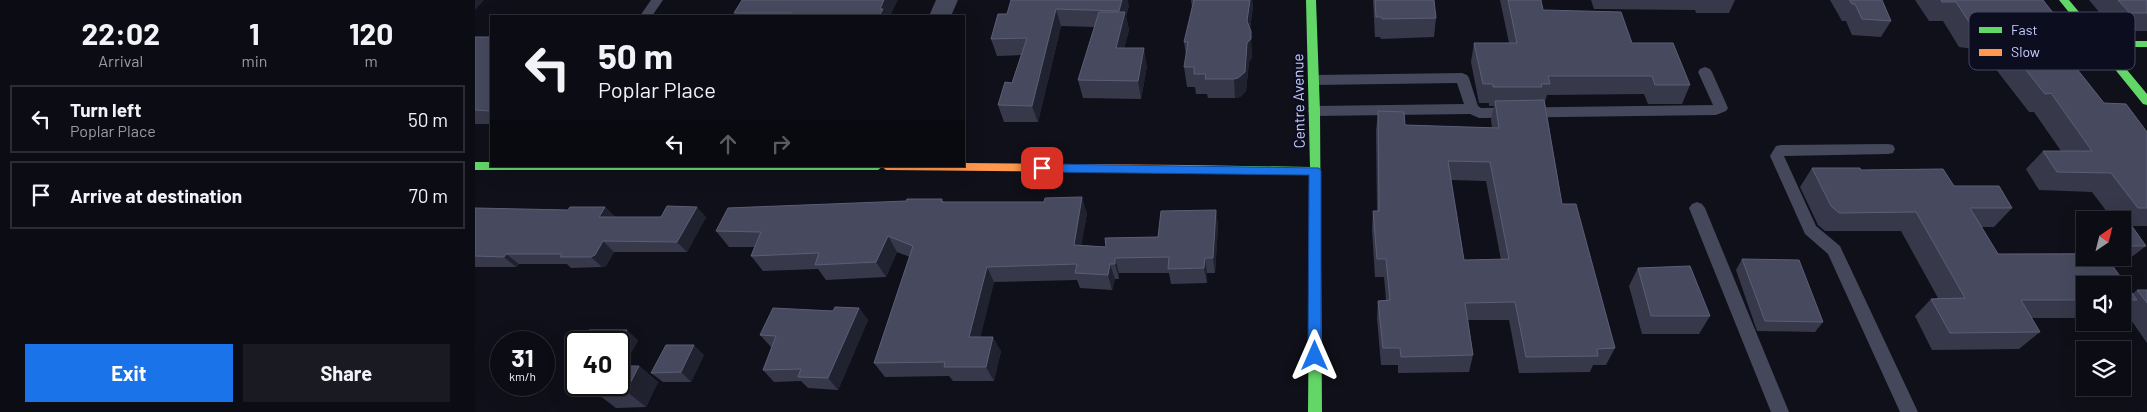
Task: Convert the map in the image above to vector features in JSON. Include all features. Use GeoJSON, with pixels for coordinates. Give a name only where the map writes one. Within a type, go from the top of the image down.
{"type":"FeatureCollection","features":[{"type":"Feature","properties":{"kind":"street"},"geometry":{"type":"LineString","coordinates":[[940,15],[947,0]]}},
{"type":"Feature","properties":{"kind":"street","name":"Centre Avenue"},"geometry":{"type":"LineString","coordinates":[[1311,0],[1315,80],[1315,412]]}},
{"type":"Feature","properties":{"kind":"street"},"geometry":{"type":"LineString","coordinates":[[2064,0],[2074,12]]}},
{"type":"Feature","properties":{"kind":"street"},"geometry":{"type":"LineString","coordinates":[[2122,70],[2147,101]]}},
{"type":"Feature","properties":{"kind":"street"},"geometry":{"type":"LineString","coordinates":[[475,166],[490,166]]}},
{"type":"Feature","properties":{"kind":"street"},"geometry":{"type":"LineString","coordinates":[[965,167],[1315,171]]}},
{"type":"Feature","properties":{"kind":"lane"},"geometry":{"type":"LineString","coordinates":[[647,15],[657,0]]}},
{"type":"Feature","properties":{"kind":"lane"},"geometry":{"type":"LineString","coordinates":[[1315,111],[1472,109],[1479,113],[1716,110],[1721,108],[1705,72]]}},
{"type":"Feature","properties":{"kind":"lane"},"geometry":{"type":"LineString","coordinates":[[1315,80],[1463,78],[1472,109]]}},
{"type":"Feature","properties":{"kind":"lane"},"geometry":{"type":"LineString","coordinates":[[1888,149],[1781,150],[1777,156],[1811,230],[1835,250],[1909,412]]}},
{"type":"Feature","properties":{"kind":"lane"},"geometry":{"type":"LineString","coordinates":[[1697,208],[1780,412]]}},
{"type":"Feature","properties":{"kind":"building"},"geometry":{"type":"Polygon","coordinates":[[[742,0],[884,0],[880,9],[883,9],[880,15],[734,13],[742,0]]]}},
{"type":"Feature","properties":{"kind":"building"},"geometry":{"type":"Polygon","coordinates":[[[1011,0],[1122,0],[1119,11],[1056,9],[1032,106],[998,105],[1005,82],[1012,83],[1027,38],[991,39],[998,14],[1007,14],[1011,0]]]}},
{"type":"Feature","properties":{"kind":"building"},"geometry":{"type":"Polygon","coordinates":[[[1194,0],[1250,0],[1247,21],[1251,31],[1251,39],[1247,43],[1245,72],[1238,78],[1205,79],[1206,74],[1194,74],[1194,67],[1184,67],[1188,42],[1184,42],[1194,0]]]}},
{"type":"Feature","properties":{"kind":"building"},"geometry":{"type":"Polygon","coordinates":[[[1375,0],[1434,0],[1436,18],[1382,19],[1382,17],[1376,17],[1375,0]]]}},
{"type":"Feature","properties":{"kind":"building"},"geometry":{"type":"Polygon","coordinates":[[[1508,0],[1541,0],[1543,10],[1621,12],[1632,43],[1673,43],[1690,85],[1655,85],[1652,76],[1548,76],[1550,84],[1541,84],[1542,87],[1493,87],[1493,84],[1483,84],[1474,43],[1517,43],[1508,0]]]}},
{"type":"Feature","properties":{"kind":"building"},"geometry":{"type":"Polygon","coordinates":[[[1849,0],[1882,0],[1891,21],[1862,19],[1855,4],[1852,4],[1849,0]]]}},
{"type":"Feature","properties":{"kind":"building"},"geometry":{"type":"Polygon","coordinates":[[[1941,0],[2043,0],[2052,12],[1969,12],[1969,22],[1956,2],[1942,2],[1941,0]]]}},
{"type":"Feature","properties":{"kind":"building"},"geometry":{"type":"Polygon","coordinates":[[[2118,0],[2147,0],[2147,13],[2129,12],[2118,0]]]}},
{"type":"Feature","properties":{"kind":"building"},"geometry":{"type":"Polygon","coordinates":[[[1099,12],[1125,12],[1116,48],[1144,48],[1138,81],[1078,80],[1099,12]]]}},
{"type":"Feature","properties":{"kind":"building"},"geometry":{"type":"Polygon","coordinates":[[[475,37],[490,37],[490,111],[475,110],[475,37]]]}},
{"type":"Feature","properties":{"kind":"building"},"geometry":{"type":"Polygon","coordinates":[[[2026,70],[2078,70],[2104,103],[2126,104],[2147,132],[2147,208],[2138,208],[2111,173],[2057,172],[2043,151],[2092,151],[2051,93],[2045,94],[2026,70]]]}},
{"type":"Feature","properties":{"kind":"building"},"geometry":{"type":"Polygon","coordinates":[[[1544,100],[1562,204],[1576,204],[1615,348],[1597,349],[1598,356],[1526,357],[1515,302],[1465,303],[1473,355],[1401,357],[1400,348],[1383,348],[1378,301],[1390,300],[1386,259],[1377,259],[1373,211],[1379,211],[1378,111],[1404,112],[1405,125],[1499,128],[1495,101],[1544,100]],[[1448,161],[1464,260],[1509,259],[1490,162],[1448,161]]]}},
{"type":"Feature","properties":{"kind":"building"},"geometry":{"type":"Polygon","coordinates":[[[1812,168],[1860,168],[1861,170],[1943,169],[1954,186],[1999,186],[2012,208],[1970,208],[1998,254],[2076,254],[2076,266],[2113,266],[2120,276],[2076,276],[2076,300],[2021,300],[2040,332],[1950,333],[1931,299],[1965,298],[1916,212],[1839,213],[1831,206],[1812,168]]]}},
{"type":"Feature","properties":{"kind":"building"},"geometry":{"type":"Polygon","coordinates":[[[1082,197],[1074,245],[1106,247],[1105,238],[1158,237],[1161,211],[1216,210],[1213,258],[1205,258],[1204,268],[1168,269],[1169,257],[1115,258],[1115,264],[1110,264],[1108,275],[1075,273],[1077,264],[987,267],[969,337],[993,337],[986,367],[944,367],[945,362],[874,363],[913,246],[888,236],[876,262],[815,265],[819,253],[751,256],[761,232],[716,231],[728,208],[906,201],[907,199],[942,199],[941,202],[1044,202],[1045,198],[1082,197]]]}},
{"type":"Feature","properties":{"kind":"building"},"geometry":{"type":"Polygon","coordinates":[[[667,206],[697,207],[677,242],[603,241],[595,255],[591,257],[560,257],[562,254],[506,254],[504,257],[475,256],[475,208],[568,210],[570,207],[605,207],[599,217],[661,217],[667,206]]]}},
{"type":"Feature","properties":{"kind":"building"},"geometry":{"type":"Polygon","coordinates":[[[2131,225],[2146,246],[2131,246],[2131,225]]]}},
{"type":"Feature","properties":{"kind":"building"},"geometry":{"type":"Polygon","coordinates":[[[1742,259],[1799,260],[1823,322],[1765,321],[1742,259]]]}},
{"type":"Feature","properties":{"kind":"building"},"geometry":{"type":"Polygon","coordinates":[[[1690,266],[1710,316],[1651,316],[1638,268],[1690,266]]]}},
{"type":"Feature","properties":{"kind":"building"},"geometry":{"type":"Polygon","coordinates":[[[2137,290],[2147,290],[2147,303],[2137,290]]]}},
{"type":"Feature","properties":{"kind":"building"},"geometry":{"type":"Polygon","coordinates":[[[2131,292],[2137,300],[2131,300],[2131,292]]]}},
{"type":"Feature","properties":{"kind":"building"},"geometry":{"type":"Polygon","coordinates":[[[835,307],[859,308],[828,378],[798,377],[801,369],[763,370],[776,336],[760,335],[773,308],[833,311],[835,307]]]}},
{"type":"Feature","properties":{"kind":"building"},"geometry":{"type":"Polygon","coordinates":[[[589,330],[627,330],[626,331],[589,330]]]}},
{"type":"Feature","properties":{"kind":"building"},"geometry":{"type":"Polygon","coordinates":[[[666,345],[694,345],[681,372],[651,373],[666,345]]]}},
{"type":"Feature","properties":{"kind":"building"},"geometry":{"type":"Polygon","coordinates":[[[630,366],[639,366],[630,383],[630,366]]]}},
{"type":"Feature","properties":{"kind":"traffic: fast"},"geometry":{"type":"LineString","coordinates":[[1311,0],[1315,111],[1315,412]]}},
{"type":"Feature","properties":{"kind":"traffic: fast"},"geometry":{"type":"LineString","coordinates":[[2064,0],[2074,12]]}},
{"type":"Feature","properties":{"kind":"traffic: fast"},"geometry":{"type":"LineString","coordinates":[[2135,44],[2147,44]]}},
{"type":"Feature","properties":{"kind":"traffic: fast"},"geometry":{"type":"LineString","coordinates":[[2122,70],[2147,101]]}},
{"type":"Feature","properties":{"kind":"traffic: fast"},"geometry":{"type":"LineString","coordinates":[[475,166],[490,166]]}},
{"type":"Feature","properties":{"kind":"traffic: fast"},"geometry":{"type":"LineString","coordinates":[[1186,169],[1315,171]]}},
{"type":"Feature","properties":{"kind":"traffic: slow"},"geometry":{"type":"LineString","coordinates":[[965,167],[1186,169]]}},
{"type":"Feature","properties":{"kind":"route"},"geometry":{"type":"LineString","coordinates":[[1042,168],[1315,171],[1315,356]]}}]}
